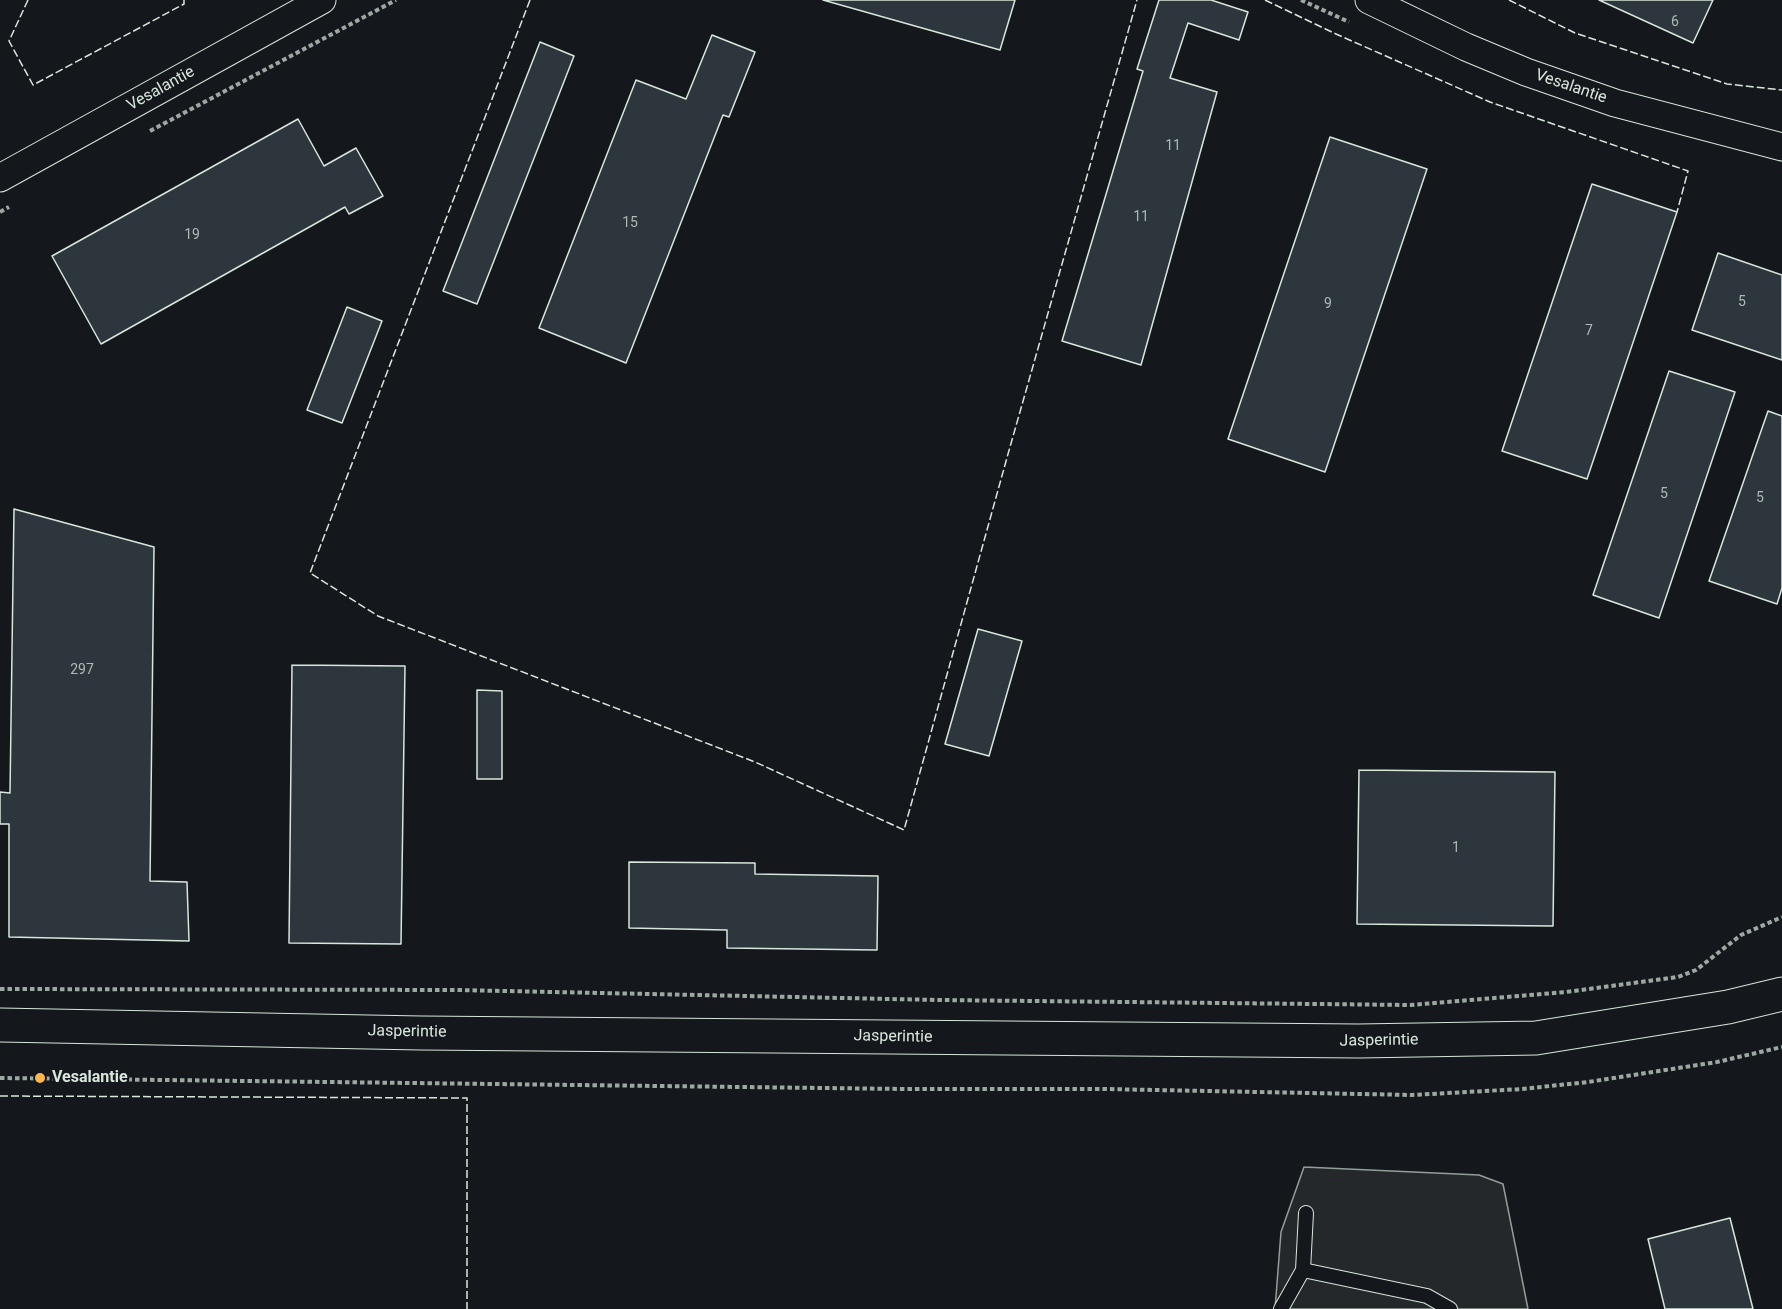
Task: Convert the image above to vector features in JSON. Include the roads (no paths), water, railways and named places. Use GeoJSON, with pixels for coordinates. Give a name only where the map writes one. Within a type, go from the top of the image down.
{"type":"FeatureCollection","features":[{"type":"Feature","properties":{"kind":"main road","name":"Jasperintie"},"geometry":{"type":"LineString","coordinates":[[0,1024],[430,1033],[1370,1041],[1536,1038],[1728,1007],[1782,994]]}},
{"type":"Feature","properties":{"kind":"street","name":"Vesalantie"},"geometry":{"type":"LineString","coordinates":[[0,178],[322,0]]}},
{"type":"Feature","properties":{"kind":"street","name":"Vesalantie"},"geometry":{"type":"LineString","coordinates":[[1369,0],[1466,47],[1526,72],[1615,103],[1782,147]]}},
{"type":"Feature","properties":{"kind":"lane"},"geometry":{"type":"LineString","coordinates":[[1281,1309],[1303,1270],[1306,1213]]}},
{"type":"Feature","properties":{"kind":"lane"},"geometry":{"type":"LineString","coordinates":[[1303,1270],[1427,1296],[1450,1309]]}},
{"type":"Feature","properties":{"kind":"place","name":"Vesalantie"},"geometry":{"type":"Point","coordinates":[40,1078]}}]}
